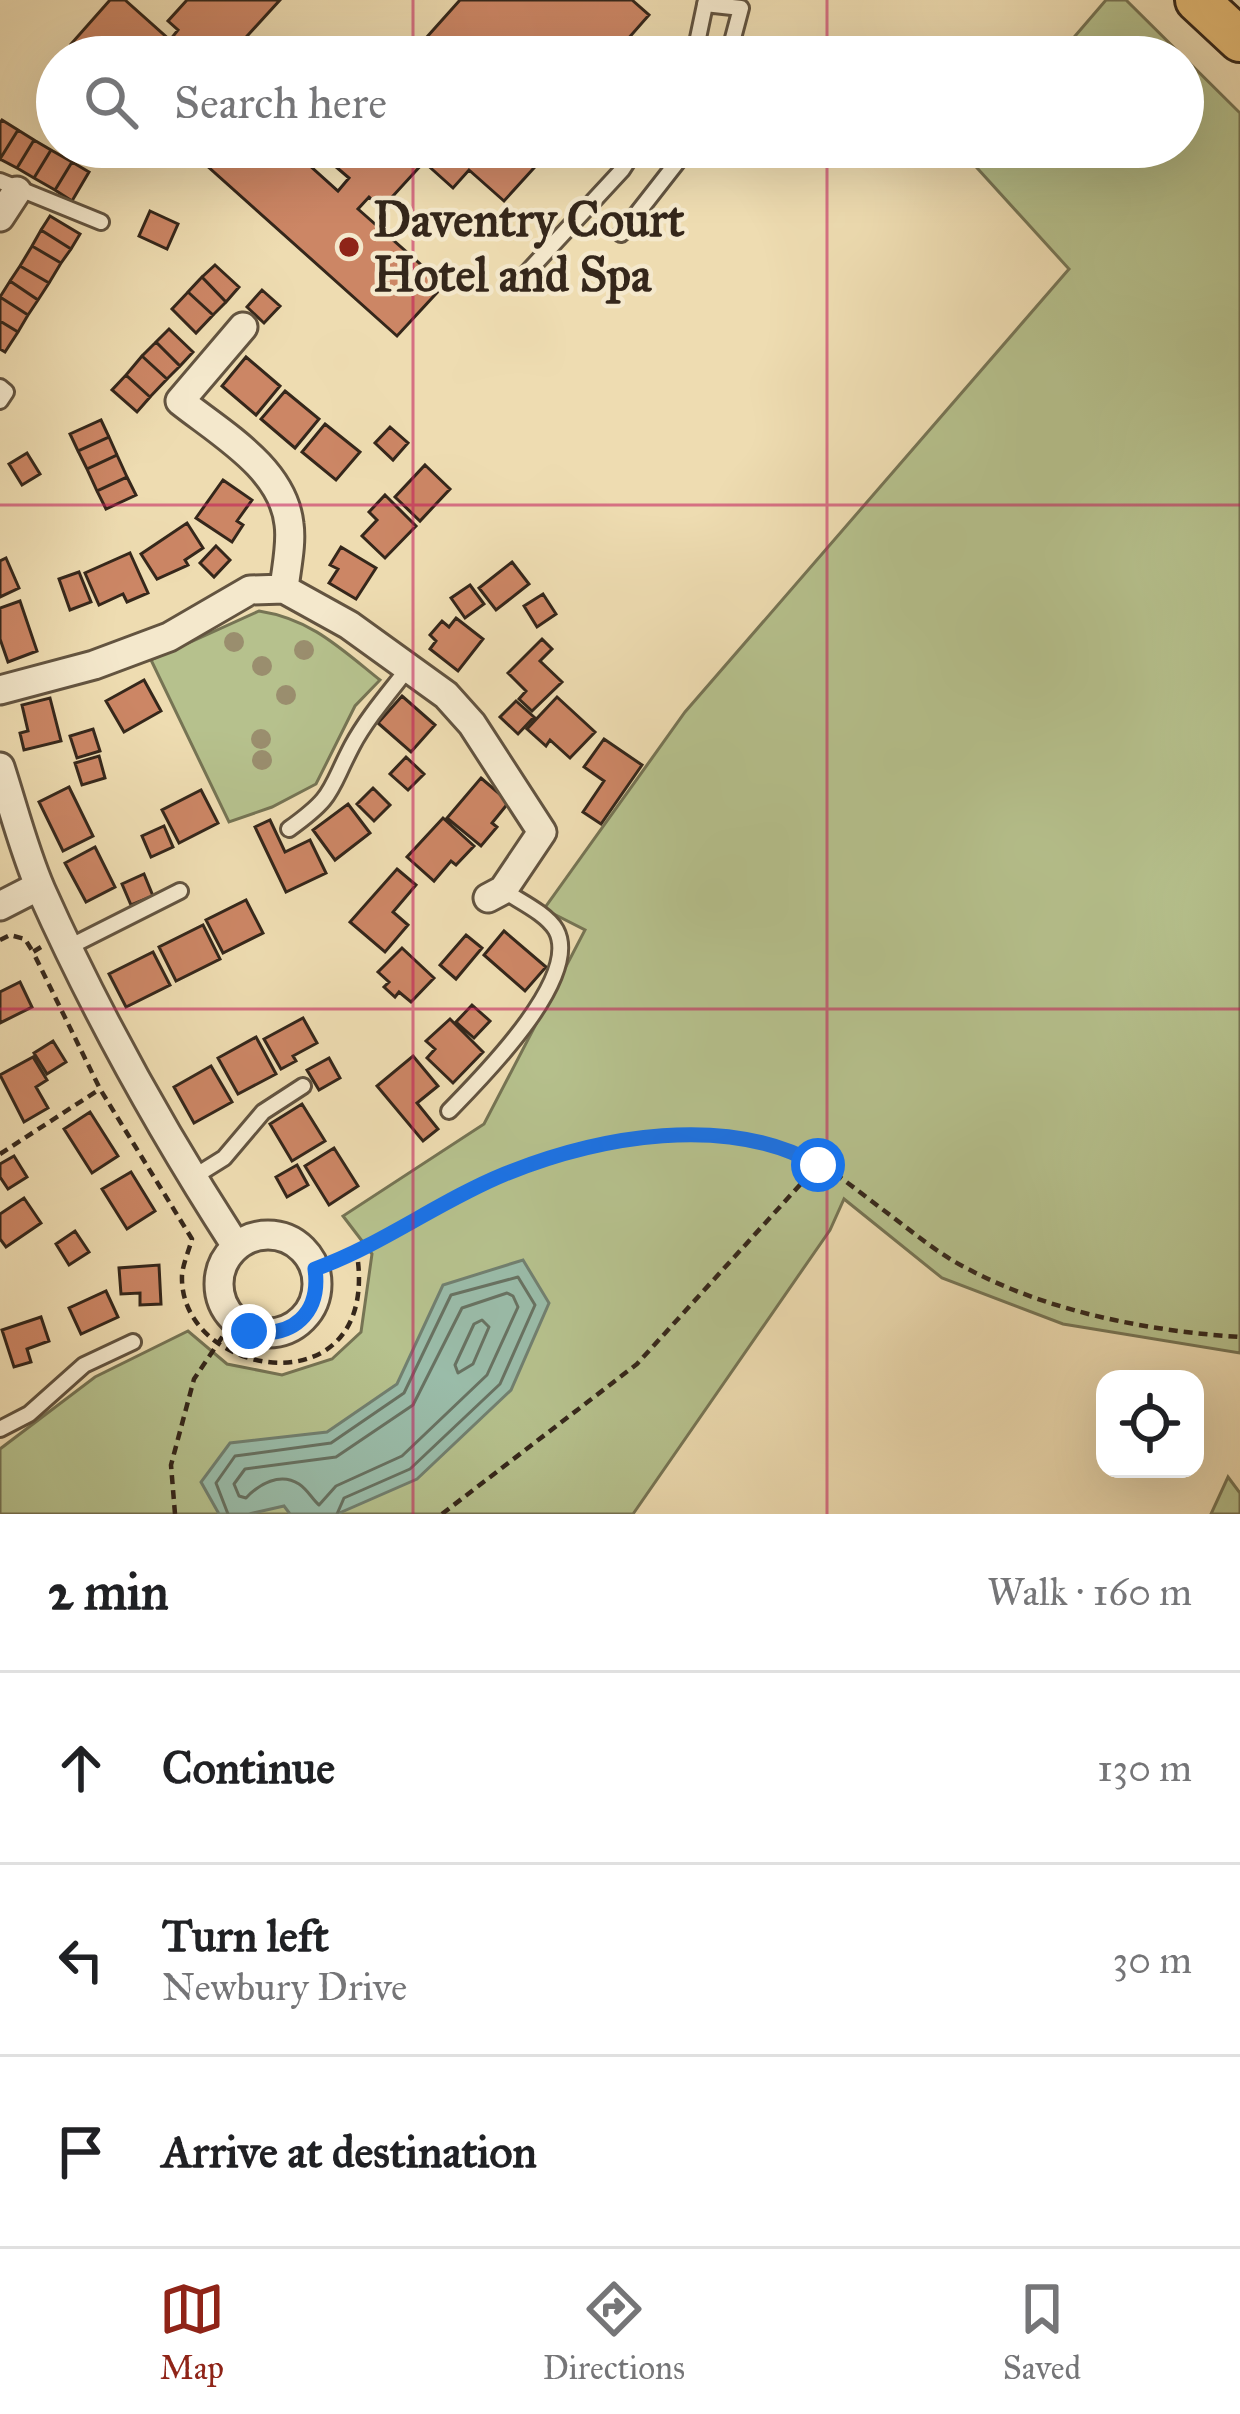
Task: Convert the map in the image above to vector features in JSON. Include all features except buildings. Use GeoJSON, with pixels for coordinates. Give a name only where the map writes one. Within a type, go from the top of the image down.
{"type":"FeatureCollection","features":[{"type":"Feature","properties":{"kind":"main road"},"geometry":{"type":"LineString","coordinates":[[1197,0],[1240,40]]}},
{"type":"Feature","properties":{"kind":"street"},"geometry":{"type":"LineString","coordinates":[[0,217],[9,186]]}},
{"type":"Feature","properties":{"kind":"street"},"geometry":{"type":"LineString","coordinates":[[243,327],[180,400],[254,460],[280,491],[290,524],[284,589]]}},
{"type":"Feature","properties":{"kind":"street"},"geometry":{"type":"LineString","coordinates":[[0,690],[94,665],[169,637],[250,590],[284,589],[349,625],[409,668],[446,695],[472,724],[542,832],[496,894]]}},
{"type":"Feature","properties":{"kind":"street"},"geometry":{"type":"LineString","coordinates":[[0,767],[39,886],[69,947],[192,1178],[236,1246]]}},
{"type":"Feature","properties":{"kind":"street"},"geometry":{"type":"LineString","coordinates":[[0,906],[39,886]]}},
{"type":"Feature","properties":{"kind":"street"},"geometry":{"type":"LineString","coordinates":[[272,1234],[306,1252],[317,1287],[313,1306],[302,1321],[286,1331],[267,1334],[249,1331],[233,1321],[221,1304],[218,1282],[223,1262],[236,1246],[272,1234]]}},
{"type":"Feature","properties":{"kind":"lane"},"geometry":{"type":"LineString","coordinates":[[699,36],[706,2],[741,4],[733,36]]}},
{"type":"Feature","properties":{"kind":"lane"},"geometry":{"type":"LineString","coordinates":[[520,279],[623,168]]}},
{"type":"Feature","properties":{"kind":"lane"},"geometry":{"type":"LineString","coordinates":[[621,234],[672,168]]}},
{"type":"Feature","properties":{"kind":"lane"},"geometry":{"type":"LineString","coordinates":[[9,186],[101,222]]}},
{"type":"Feature","properties":{"kind":"lane"},"geometry":{"type":"LineString","coordinates":[[0,387],[6,392],[0,400]]}},
{"type":"Feature","properties":{"kind":"lane"},"geometry":{"type":"LineString","coordinates":[[290,829],[320,807],[352,747],[409,668]]}},
{"type":"Feature","properties":{"kind":"lane"},"geometry":{"type":"LineString","coordinates":[[69,947],[180,891]]}},
{"type":"Feature","properties":{"kind":"lane"},"geometry":{"type":"LineString","coordinates":[[449,1111],[510,1048],[554,974],[561,953],[552,923],[496,894]]}},
{"type":"Feature","properties":{"kind":"lane"},"geometry":{"type":"LineString","coordinates":[[192,1178],[224,1158],[263,1112],[303,1086]]}},
{"type":"Feature","properties":{"kind":"lane"},"geometry":{"type":"LineString","coordinates":[[0,1429],[29,1414],[84,1365],[133,1342]]}},
{"type":"Feature","properties":{"kind":"path"},"geometry":{"type":"LineString","coordinates":[[0,940],[10,934],[25,939],[33,952]]}},
{"type":"Feature","properties":{"kind":"path"},"geometry":{"type":"LineString","coordinates":[[0,1154],[100,1089]]}},
{"type":"Feature","properties":{"kind":"path"},"geometry":{"type":"LineString","coordinates":[[315,1269],[357,1254],[505,1174],[623,1142],[697,1135],[745,1137],[788,1148],[818,1165],[933,1248],[1002,1283],[1072,1309],[1138,1325],[1240,1337]]}},
{"type":"Feature","properties":{"kind":"path"},"geometry":{"type":"LineString","coordinates":[[442,1514],[637,1364],[818,1165]]}},
{"type":"Feature","properties":{"kind":"path"},"geometry":{"type":"LineString","coordinates":[[175,1514],[171,1465],[194,1379],[233,1321]]}},
{"type":"Feature","properties":{"kind":"green space"},"geometry":{"type":"Polygon","coordinates":[[[1106,0],[1126,0],[1162,36],[1075,36],[1106,0]]]}},
{"type":"Feature","properties":{"kind":"green space"},"geometry":{"type":"Polygon","coordinates":[[[1204,77],[1240,113],[1240,1353],[1063,1324],[942,1278],[844,1199],[830,1230],[633,1514],[0,1514],[0,1449],[95,1377],[188,1331],[227,1364],[282,1375],[332,1359],[361,1332],[372,1254],[343,1216],[484,1124],[585,930],[544,909],[685,712],[1069,269],[977,168],[1204,168],[1204,77]]]}},
{"type":"Feature","properties":{"kind":"green space"},"geometry":{"type":"Polygon","coordinates":[[[259,611],[310,628],[380,680],[355,706],[316,784],[229,822],[151,660],[259,611]]]}},
{"type":"Feature","properties":{"kind":"green space"},"geometry":{"type":"Polygon","coordinates":[[[1228,1477],[1240,1493],[1240,1514],[1211,1514],[1228,1477]]]}},
{"type":"Feature","properties":{"kind":"water"},"geometry":{"type":"Polygon","coordinates":[[[523,1260],[549,1303],[511,1390],[417,1479],[337,1514],[290,1514],[284,1506],[249,1514],[219,1514],[201,1482],[230,1443],[327,1432],[397,1384],[443,1285],[523,1260]]]}},
{"type":"Feature","properties":{"kind":"place","name":"Daventry Court Hotel and Spa"},"geometry":{"type":"Point","coordinates":[349,247]}},
{"type":"Feature","properties":{"kind":"route"},"geometry":{"type":"LineString","coordinates":[[249,1331],[286,1331],[302,1321],[313,1306],[315,1269],[357,1254],[505,1174],[559,1156],[623,1142],[697,1135],[745,1137],[788,1148],[818,1165]]}}]}
